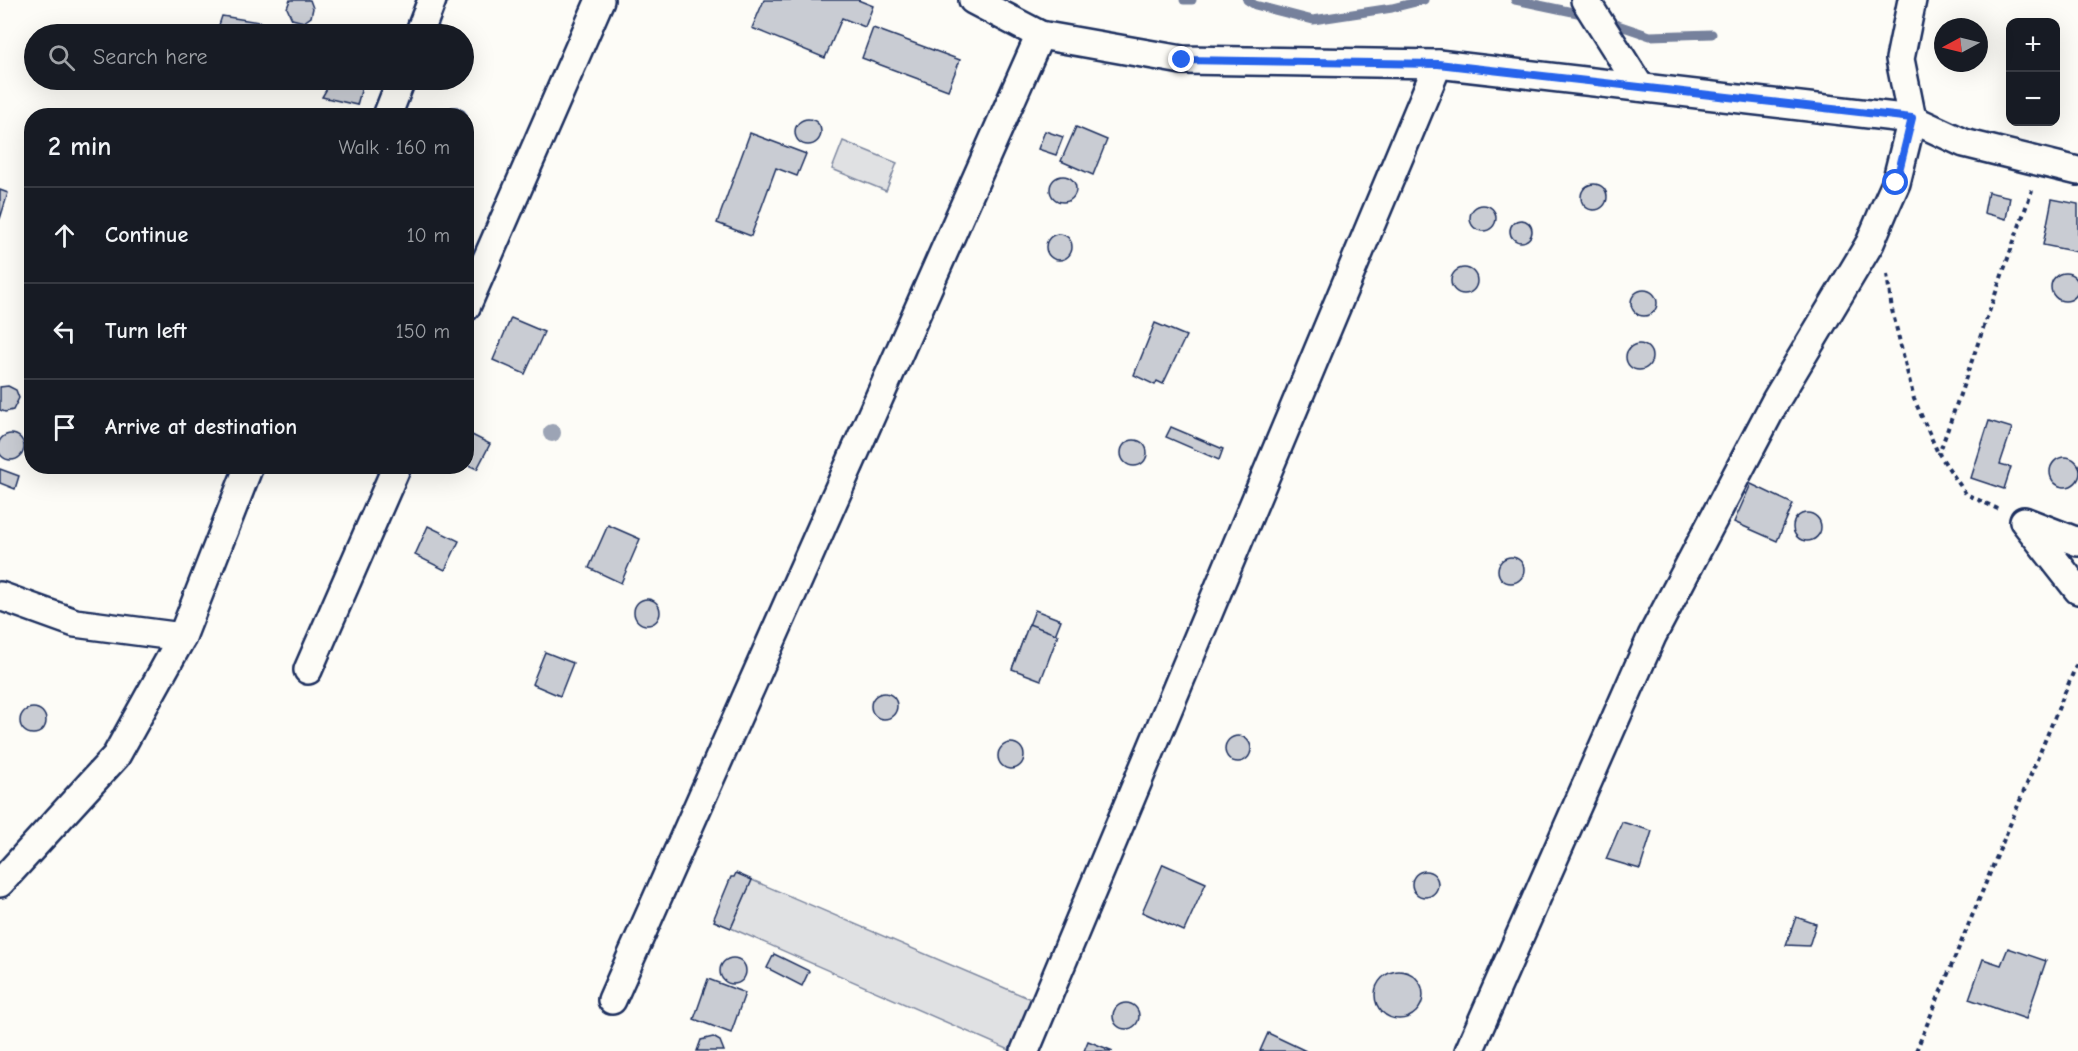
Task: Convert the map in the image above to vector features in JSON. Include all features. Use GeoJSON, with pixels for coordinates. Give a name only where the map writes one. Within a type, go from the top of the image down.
{"type":"FeatureCollection","features":[{"type":"Feature","properties":{"kind":"street"},"geometry":{"type":"LineString","coordinates":[[423,24],[432,0]]}},
{"type":"Feature","properties":{"kind":"street"},"geometry":{"type":"LineString","coordinates":[[474,289],[600,0]]}},
{"type":"Feature","properties":{"kind":"street"},"geometry":{"type":"LineString","coordinates":[[973,0],[1040,35],[1182,60],[1438,64],[1912,118],[1964,143],[2078,171]]}},
{"type":"Feature","properties":{"kind":"street"},"geometry":{"type":"LineString","coordinates":[[1585,0],[1640,87]]}},
{"type":"Feature","properties":{"kind":"street"},"geometry":{"type":"LineString","coordinates":[[1469,1051],[1652,636],[1776,400],[1870,243],[1896,183],[1912,118],[1900,59],[1912,0]]}},
{"type":"Feature","properties":{"kind":"street"},"geometry":{"type":"LineString","coordinates":[[612,1000],[1040,35]]}},
{"type":"Feature","properties":{"kind":"street"},"geometry":{"type":"LineString","coordinates":[[1025,1051],[1438,64]]}},
{"type":"Feature","properties":{"kind":"street"},"geometry":{"type":"LineString","coordinates":[[390,108],[397,90]]}},
{"type":"Feature","properties":{"kind":"street"},"geometry":{"type":"LineString","coordinates":[[0,883],[116,756],[182,637],[246,474]]}},
{"type":"Feature","properties":{"kind":"street"},"geometry":{"type":"LineString","coordinates":[[308,670],[394,474]]}},
{"type":"Feature","properties":{"kind":"street"},"geometry":{"type":"LineString","coordinates":[[2024,521],[2078,542]]}},
{"type":"Feature","properties":{"kind":"street"},"geometry":{"type":"LineString","coordinates":[[2024,521],[2078,590]]}},
{"type":"Feature","properties":{"kind":"street"},"geometry":{"type":"LineString","coordinates":[[0,596],[75,623],[182,637]]}},
{"type":"Feature","properties":{"kind":"path"},"geometry":{"type":"LineString","coordinates":[[1939,454],[2042,162]]}},
{"type":"Feature","properties":{"kind":"path"},"geometry":{"type":"LineString","coordinates":[[1886,268],[1892,310],[1914,399],[1939,454],[1966,494],[2024,521]]}},
{"type":"Feature","properties":{"kind":"path"},"geometry":{"type":"LineString","coordinates":[[1916,1051],[2078,661]]}},
{"type":"Feature","properties":{"kind":"shaded area"},"geometry":{"type":"Polygon","coordinates":[[[843,141],[897,163],[886,191],[832,169],[843,141]]]}},
{"type":"Feature","properties":{"kind":"shaded area"},"geometry":{"type":"Polygon","coordinates":[[[752,880],[1033,1000],[1012,1051],[731,928],[752,880]]]}},
{"type":"Feature","properties":{"kind":"building"},"geometry":{"type":"Polygon","coordinates":[[[290,0],[310,0],[313,8],[311,17],[304,22],[292,19],[287,8],[290,0]]]}},
{"type":"Feature","properties":{"kind":"building"},"geometry":{"type":"Polygon","coordinates":[[[764,0],[858,0],[873,6],[865,27],[842,18],[825,58],[752,28],[764,0]]]}},
{"type":"Feature","properties":{"kind":"building"},"geometry":{"type":"Polygon","coordinates":[[[222,16],[265,23],[265,24],[219,24],[222,16]]]}},
{"type":"Feature","properties":{"kind":"building"},"geometry":{"type":"Polygon","coordinates":[[[873,28],[960,60],[948,90],[862,58],[873,28]]]}},
{"type":"Feature","properties":{"kind":"building"},"geometry":{"type":"Polygon","coordinates":[[[326,90],[361,90],[357,105],[322,97],[326,90]]]}},
{"type":"Feature","properties":{"kind":"building"},"geometry":{"type":"Polygon","coordinates":[[[808,119],[817,123],[821,132],[817,141],[808,145],[799,141],[795,132],[799,123],[808,119]]]}},
{"type":"Feature","properties":{"kind":"building"},"geometry":{"type":"Polygon","coordinates":[[[1076,127],[1107,140],[1093,175],[1061,161],[1076,127]]]}},
{"type":"Feature","properties":{"kind":"building"},"geometry":{"type":"Polygon","coordinates":[[[1045,131],[1063,137],[1056,155],[1038,149],[1045,131]]]}},
{"type":"Feature","properties":{"kind":"building"},"geometry":{"type":"Polygon","coordinates":[[[750,133],[806,154],[797,176],[776,168],[751,236],[717,223],[750,133]]]}},
{"type":"Feature","properties":{"kind":"building"},"geometry":{"type":"Polygon","coordinates":[[[1063,176],[1072,180],[1076,189],[1072,198],[1063,202],[1054,198],[1050,189],[1054,180],[1063,176]]]}},
{"type":"Feature","properties":{"kind":"building"},"geometry":{"type":"Polygon","coordinates":[[[1594,184],[1603,188],[1607,197],[1603,206],[1594,210],[1585,206],[1581,197],[1585,188],[1594,184]]]}},
{"type":"Feature","properties":{"kind":"building"},"geometry":{"type":"Polygon","coordinates":[[[0,190],[8,193],[0,219],[0,190]]]}},
{"type":"Feature","properties":{"kind":"building"},"geometry":{"type":"Polygon","coordinates":[[[1988,192],[2010,197],[2006,219],[1984,213],[1988,192]]]}},
{"type":"Feature","properties":{"kind":"building"},"geometry":{"type":"Polygon","coordinates":[[[2052,199],[2078,204],[2078,252],[2043,245],[2052,199]]]}},
{"type":"Feature","properties":{"kind":"building"},"geometry":{"type":"Polygon","coordinates":[[[1483,205],[1492,209],[1496,218],[1492,227],[1483,231],[1474,227],[1470,218],[1474,209],[1483,205]]]}},
{"type":"Feature","properties":{"kind":"building"},"geometry":{"type":"Polygon","coordinates":[[[1521,220],[1529,223],[1532,231],[1529,239],[1521,242],[1513,239],[1510,231],[1513,223],[1521,220]]]}},
{"type":"Feature","properties":{"kind":"building"},"geometry":{"type":"Polygon","coordinates":[[[1059,234],[1068,238],[1072,247],[1068,256],[1059,260],[1050,256],[1046,247],[1050,238],[1059,234]]]}},
{"type":"Feature","properties":{"kind":"building"},"geometry":{"type":"Polygon","coordinates":[[[1464,268],[1473,272],[1477,281],[1473,290],[1464,294],[1455,290],[1451,281],[1455,272],[1464,268]]]}},
{"type":"Feature","properties":{"kind":"building"},"geometry":{"type":"Polygon","coordinates":[[[2065,273],[2075,277],[2079,287],[2075,297],[2065,301],[2055,297],[2051,287],[2055,277],[2065,273]]]}},
{"type":"Feature","properties":{"kind":"building"},"geometry":{"type":"Polygon","coordinates":[[[1644,290],[1653,294],[1657,303],[1653,312],[1644,316],[1635,312],[1631,303],[1635,294],[1644,290]]]}},
{"type":"Feature","properties":{"kind":"building"},"geometry":{"type":"Polygon","coordinates":[[[511,318],[544,332],[525,374],[493,360],[511,318]]]}},
{"type":"Feature","properties":{"kind":"building"},"geometry":{"type":"Polygon","coordinates":[[[1155,323],[1186,336],[1163,384],[1157,381],[1155,385],[1134,375],[1155,323]]]}},
{"type":"Feature","properties":{"kind":"building"},"geometry":{"type":"Polygon","coordinates":[[[1639,344],[1648,348],[1652,357],[1648,366],[1639,370],[1630,366],[1626,357],[1630,348],[1639,344]]]}},
{"type":"Feature","properties":{"kind":"building"},"geometry":{"type":"Polygon","coordinates":[[[8,386],[16,390],[19,398],[13,410],[5,412],[0,410],[0,387],[8,386]]]}},
{"type":"Feature","properties":{"kind":"building"},"geometry":{"type":"Polygon","coordinates":[[[1989,421],[2012,428],[2000,464],[2011,467],[2004,489],[1971,478],[1989,421]]]}},
{"type":"Feature","properties":{"kind":"building"},"geometry":{"type":"Polygon","coordinates":[[[1171,427],[1223,449],[1219,460],[1166,437],[1171,427]]]}},
{"type":"Feature","properties":{"kind":"building"},"geometry":{"type":"Polygon","coordinates":[[[6,435],[16,435],[23,442],[23,452],[16,459],[6,459],[-1,452],[-1,442],[6,435]]]}},
{"type":"Feature","properties":{"kind":"building"},"geometry":{"type":"Polygon","coordinates":[[[474,436],[490,444],[477,469],[474,468],[474,436]]]}},
{"type":"Feature","properties":{"kind":"building"},"geometry":{"type":"Polygon","coordinates":[[[1134,440],[1143,444],[1147,453],[1143,462],[1134,466],[1125,462],[1121,453],[1125,444],[1134,440]]]}},
{"type":"Feature","properties":{"kind":"building"},"geometry":{"type":"Polygon","coordinates":[[[2065,457],[2076,461],[2079,466],[2079,478],[2076,483],[2065,487],[2054,483],[2050,472],[2054,461],[2065,457]]]}},
{"type":"Feature","properties":{"kind":"building"},"geometry":{"type":"Polygon","coordinates":[[[0,469],[19,476],[15,489],[0,483],[0,469]]]}},
{"type":"Feature","properties":{"kind":"building"},"geometry":{"type":"Polygon","coordinates":[[[1751,484],[1793,504],[1777,541],[1734,522],[1751,484]]]}},
{"type":"Feature","properties":{"kind":"building"},"geometry":{"type":"Polygon","coordinates":[[[1807,513],[1817,517],[1821,527],[1817,537],[1807,541],[1797,537],[1793,527],[1797,517],[1807,513]]]}},
{"type":"Feature","properties":{"kind":"building"},"geometry":{"type":"Polygon","coordinates":[[[608,525],[640,539],[621,583],[589,568],[608,525]]]}},
{"type":"Feature","properties":{"kind":"building"},"geometry":{"type":"Polygon","coordinates":[[[428,526],[459,541],[445,570],[415,555],[428,526]]]}},
{"type":"Feature","properties":{"kind":"building"},"geometry":{"type":"Polygon","coordinates":[[[1511,557],[1520,561],[1524,570],[1520,579],[1511,583],[1502,579],[1498,570],[1502,561],[1511,557]]]}},
{"type":"Feature","properties":{"kind":"building"},"geometry":{"type":"Polygon","coordinates":[[[647,599],[656,603],[660,612],[656,621],[647,625],[638,621],[634,612],[638,603],[647,599]]]}},
{"type":"Feature","properties":{"kind":"building"},"geometry":{"type":"Polygon","coordinates":[[[1035,610],[1061,620],[1040,677],[1013,666],[1035,610]]]}},
{"type":"Feature","properties":{"kind":"building"},"geometry":{"type":"Polygon","coordinates":[[[1029,624],[1058,635],[1041,680],[1012,669],[1029,624]]]}},
{"type":"Feature","properties":{"kind":"building"},"geometry":{"type":"Polygon","coordinates":[[[545,652],[573,663],[560,696],[532,684],[545,652]]]}},
{"type":"Feature","properties":{"kind":"building"},"geometry":{"type":"Polygon","coordinates":[[[884,693],[893,697],[897,706],[893,715],[884,719],[875,715],[871,706],[875,697],[884,693]]]}},
{"type":"Feature","properties":{"kind":"building"},"geometry":{"type":"Polygon","coordinates":[[[33,708],[42,712],[46,721],[42,730],[33,734],[24,730],[20,721],[24,712],[33,708]]]}},
{"type":"Feature","properties":{"kind":"building"},"geometry":{"type":"Polygon","coordinates":[[[1238,736],[1247,740],[1251,749],[1247,758],[1238,762],[1229,758],[1225,749],[1229,740],[1238,736]]]}},
{"type":"Feature","properties":{"kind":"building"},"geometry":{"type":"Polygon","coordinates":[[[1011,743],[1020,747],[1024,756],[1020,765],[1011,769],[1002,765],[998,756],[1002,747],[1011,743]]]}},
{"type":"Feature","properties":{"kind":"building"},"geometry":{"type":"Polygon","coordinates":[[[1622,822],[1652,831],[1640,869],[1606,859],[1622,822]]]}},
{"type":"Feature","properties":{"kind":"building"},"geometry":{"type":"Polygon","coordinates":[[[1163,864],[1206,883],[1184,931],[1142,912],[1163,864]]]}},
{"type":"Feature","properties":{"kind":"building"},"geometry":{"type":"Polygon","coordinates":[[[1425,871],[1434,875],[1438,884],[1434,893],[1425,897],[1416,893],[1412,884],[1416,875],[1425,871]]]}},
{"type":"Feature","properties":{"kind":"building"},"geometry":{"type":"Polygon","coordinates":[[[736,873],[752,880],[731,928],[714,921],[714,918],[731,877],[734,877],[736,873]]]}},
{"type":"Feature","properties":{"kind":"building"},"geometry":{"type":"Polygon","coordinates":[[[1796,917],[1816,924],[1809,946],[1786,945],[1796,917]]]}},
{"type":"Feature","properties":{"kind":"building"},"geometry":{"type":"Polygon","coordinates":[[[2008,948],[2046,961],[2026,1019],[1969,999],[1983,959],[2001,965],[2008,948]]]}},
{"type":"Feature","properties":{"kind":"building"},"geometry":{"type":"Polygon","coordinates":[[[774,954],[809,971],[802,986],[767,968],[774,954]]]}},
{"type":"Feature","properties":{"kind":"building"},"geometry":{"type":"Polygon","coordinates":[[[733,958],[742,962],[746,971],[742,980],[733,984],[724,980],[720,971],[724,962],[733,958]]]}},
{"type":"Feature","properties":{"kind":"building"},"geometry":{"type":"Polygon","coordinates":[[[1394,971],[1404,971],[1419,981],[1423,995],[1422,1004],[1413,1015],[1404,1019],[1394,1019],[1379,1009],[1375,1000],[1375,990],[1385,975],[1394,971]]]}},
{"type":"Feature","properties":{"kind":"building"},"geometry":{"type":"Polygon","coordinates":[[[708,979],[745,993],[731,1033],[694,1019],[708,979]]]}},
{"type":"Feature","properties":{"kind":"building"},"geometry":{"type":"Polygon","coordinates":[[[1126,1003],[1135,1007],[1139,1016],[1135,1025],[1126,1029],[1117,1025],[1113,1016],[1117,1007],[1126,1003]]]}},
{"type":"Feature","properties":{"kind":"building"},"geometry":{"type":"Polygon","coordinates":[[[1268,1033],[1306,1051],[1260,1051],[1268,1033]]]}},
{"type":"Feature","properties":{"kind":"building"},"geometry":{"type":"Polygon","coordinates":[[[713,1037],[720,1041],[724,1051],[697,1051],[701,1040],[713,1037]]]}},
{"type":"Feature","properties":{"kind":"building"},"geometry":{"type":"Polygon","coordinates":[[[1088,1041],[1113,1051],[1084,1051],[1088,1041]]]}},
{"type":"Feature","properties":{"kind":"waterway"},"geometry":{"type":"LineString","coordinates":[[1184,0],[1192,0]]}},
{"type":"Feature","properties":{"kind":"waterway"},"geometry":{"type":"LineString","coordinates":[[1247,0],[1255,5],[1313,20],[1392,8],[1424,0]]}},
{"type":"Feature","properties":{"kind":"waterway"},"geometry":{"type":"LineString","coordinates":[[1515,0],[1587,15]]}},
{"type":"Feature","properties":{"kind":"waterway"},"geometry":{"type":"LineString","coordinates":[[1606,21],[1650,36],[1712,34]]}},
{"type":"Feature","properties":{"kind":"route"},"geometry":{"type":"LineString","coordinates":[[1182,60],[1438,64],[1912,118],[1896,183]]}}]}
